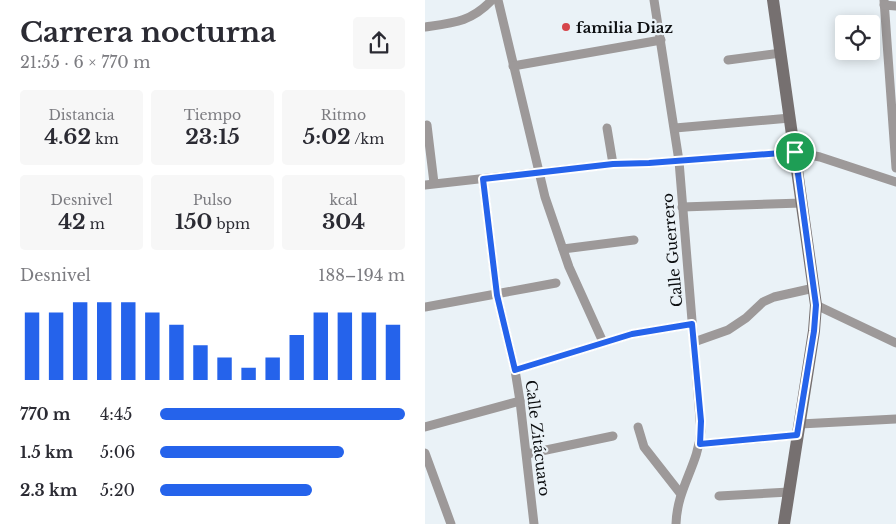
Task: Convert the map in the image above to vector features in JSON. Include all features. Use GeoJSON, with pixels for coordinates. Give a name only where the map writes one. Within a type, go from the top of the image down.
{"type":"FeatureCollection","features":[{"type":"Feature","properties":{"kind":"main road"},"geometry":{"type":"LineString","coordinates":[[773,0],[816,305],[814,331],[784,524]]}},
{"type":"Feature","properties":{"kind":"street"},"geometry":{"type":"LineString","coordinates":[[425,27],[470,18],[480,12],[492,0]]}},
{"type":"Feature","properties":{"kind":"street"},"geometry":{"type":"LineString","coordinates":[[498,0],[545,198],[563,249],[603,342]]}},
{"type":"Feature","properties":{"kind":"street","name":"Calle Guerrero"},"geometry":{"type":"LineString","coordinates":[[654,0],[679,161],[701,421],[700,444],[695,461],[680,493],[675,524]]}},
{"type":"Feature","properties":{"kind":"street"},"geometry":{"type":"LineString","coordinates":[[896,6],[884,2],[896,168]]}},
{"type":"Feature","properties":{"kind":"street"},"geometry":{"type":"LineString","coordinates":[[513,66],[661,40]]}},
{"type":"Feature","properties":{"kind":"street"},"geometry":{"type":"LineString","coordinates":[[728,60],[781,53]]}},
{"type":"Feature","properties":{"kind":"street"},"geometry":{"type":"LineString","coordinates":[[675,128],[790,118]]}},
{"type":"Feature","properties":{"kind":"street"},"geometry":{"type":"LineString","coordinates":[[427,124],[430,184],[613,164],[795,152],[820,157],[896,182]]}},
{"type":"Feature","properties":{"kind":"street"},"geometry":{"type":"LineString","coordinates":[[607,128],[613,164]]}},
{"type":"Feature","properties":{"kind":"street","name":"Calle Zitácuaro"},"geometry":{"type":"LineString","coordinates":[[483,179],[497,295],[515,370],[520,401],[534,524]]}},
{"type":"Feature","properties":{"kind":"street"},"geometry":{"type":"LineString","coordinates":[[682,207],[802,203]]}},
{"type":"Feature","properties":{"kind":"street"},"geometry":{"type":"LineString","coordinates":[[563,249],[635,240]]}},
{"type":"Feature","properties":{"kind":"street"},"geometry":{"type":"LineString","coordinates":[[425,308],[556,283]]}},
{"type":"Feature","properties":{"kind":"street"},"geometry":{"type":"LineString","coordinates":[[693,342],[728,330],[746,318],[763,302],[773,297],[814,288]]}},
{"type":"Feature","properties":{"kind":"street"},"geometry":{"type":"LineString","coordinates":[[816,305],[896,343]]}},
{"type":"Feature","properties":{"kind":"street"},"geometry":{"type":"LineString","coordinates":[[515,370],[603,342],[653,330],[692,324]]}},
{"type":"Feature","properties":{"kind":"street"},"geometry":{"type":"LineString","coordinates":[[425,427],[520,401]]}},
{"type":"Feature","properties":{"kind":"street"},"geometry":{"type":"LineString","coordinates":[[700,444],[896,419]]}},
{"type":"Feature","properties":{"kind":"street"},"geometry":{"type":"LineString","coordinates":[[637,427],[644,447],[680,493]]}},
{"type":"Feature","properties":{"kind":"street"},"geometry":{"type":"LineString","coordinates":[[527,454],[613,436]]}},
{"type":"Feature","properties":{"kind":"street"},"geometry":{"type":"LineString","coordinates":[[425,453],[428,472],[451,524]]}},
{"type":"Feature","properties":{"kind":"street"},"geometry":{"type":"LineString","coordinates":[[719,496],[789,492]]}},
{"type":"Feature","properties":{"kind":"place","name":"familia Diaz"},"geometry":{"type":"Point","coordinates":[566,27]}},
{"type":"Feature","properties":{"kind":"route"},"geometry":{"type":"LineString","coordinates":[[795,152],[816,305],[814,331],[797,435],[700,444],[701,421],[692,324],[632,334],[515,370],[495,284],[483,179],[613,164],[795,152]]}}]}
